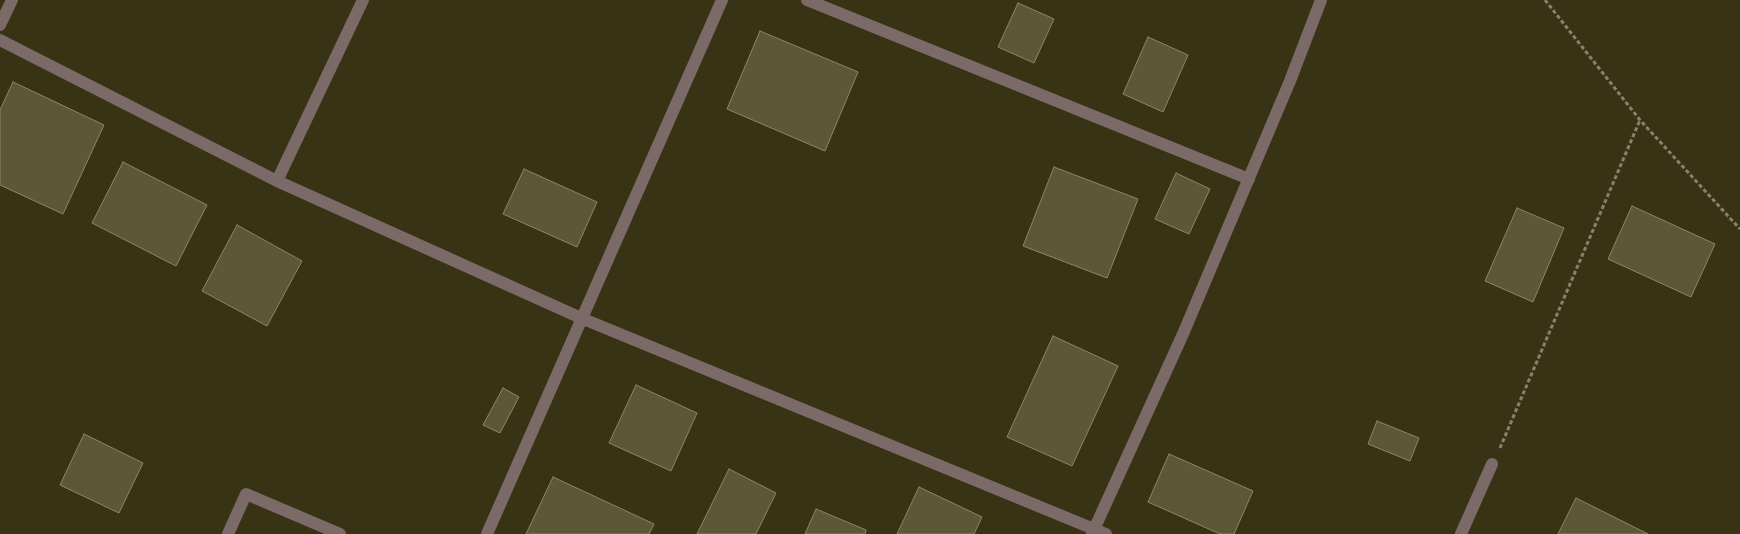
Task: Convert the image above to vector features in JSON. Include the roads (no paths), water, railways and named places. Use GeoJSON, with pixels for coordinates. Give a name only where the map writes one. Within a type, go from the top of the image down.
{"type":"FeatureCollection","features":[{"type":"Feature","properties":{"kind":"street"},"geometry":{"type":"LineString","coordinates":[[0,24],[12,0]]}},
{"type":"Feature","properties":{"kind":"street"},"geometry":{"type":"LineString","coordinates":[[277,181],[363,0]]}},
{"type":"Feature","properties":{"kind":"street"},"geometry":{"type":"LineString","coordinates":[[487,534],[722,0]]}},
{"type":"Feature","properties":{"kind":"street"},"geometry":{"type":"LineString","coordinates":[[807,0],[1249,179]]}},
{"type":"Feature","properties":{"kind":"street"},"geometry":{"type":"LineString","coordinates":[[0,40],[277,181],[581,318],[1097,532],[1249,179],[1321,0]]}},
{"type":"Feature","properties":{"kind":"street"},"geometry":{"type":"LineString","coordinates":[[1461,534],[1492,464]]}},
{"type":"Feature","properties":{"kind":"street"},"geometry":{"type":"LineString","coordinates":[[228,534],[246,494],[340,534]]}}]}
